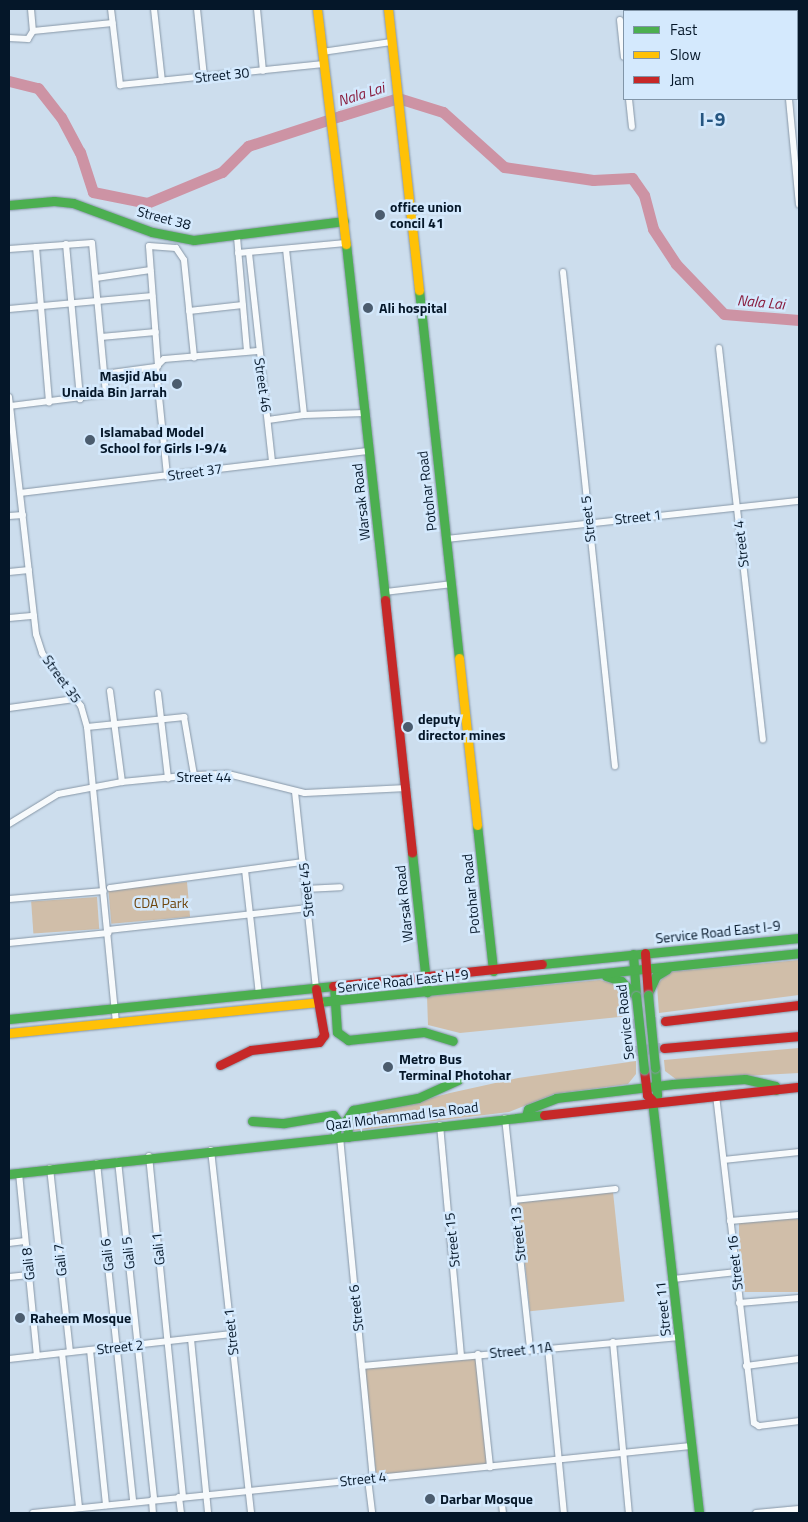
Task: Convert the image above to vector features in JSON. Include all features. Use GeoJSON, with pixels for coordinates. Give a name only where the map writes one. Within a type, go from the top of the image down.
{"type":"FeatureCollection","features":[{"type":"Feature","properties":{"kind":"street"},"geometry":{"type":"LineString","coordinates":[[9,38],[28,39],[33,31],[31,9]]}},
{"type":"Feature","properties":{"kind":"street"},"geometry":{"type":"LineString","coordinates":[[33,31],[113,23],[111,9]]}},
{"type":"Feature","properties":{"kind":"street"},"geometry":{"type":"LineString","coordinates":[[154,9],[162,81]]}},
{"type":"Feature","properties":{"kind":"street"},"geometry":{"type":"LineString","coordinates":[[197,9],[204,77]]}},
{"type":"Feature","properties":{"kind":"street"},"geometry":{"type":"LineString","coordinates":[[257,9],[263,71]]}},
{"type":"Feature","properties":{"kind":"street","name":"Warsak Road"},"geometry":{"type":"LineString","coordinates":[[317,9],[335,144],[370,451],[427,992]]}},
{"type":"Feature","properties":{"kind":"street","name":"Potohar Road"},"geometry":{"type":"LineString","coordinates":[[388,9],[493,971]]}},
{"type":"Feature","properties":{"kind":"street"},"geometry":{"type":"LineString","coordinates":[[620,20],[623,48]]}},
{"type":"Feature","properties":{"kind":"street","name":"Street 30"},"geometry":{"type":"LineString","coordinates":[[113,23],[120,85],[324,64]]}},
{"type":"Feature","properties":{"kind":"street"},"geometry":{"type":"LineString","coordinates":[[322,52],[391,42]]}},
{"type":"Feature","properties":{"kind":"street"},"geometry":{"type":"LineString","coordinates":[[629,100],[632,127]]}},
{"type":"Feature","properties":{"kind":"street"},"geometry":{"type":"LineString","coordinates":[[789,100],[799,205]]}},
{"type":"Feature","properties":{"kind":"street","name":"Street 38"},"geometry":{"type":"LineString","coordinates":[[9,205],[54,201],[73,203],[152,232],[194,240],[237,237],[344,221]]}},
{"type":"Feature","properties":{"kind":"street"},"geometry":{"type":"LineString","coordinates":[[237,237],[247,352]]}},
{"type":"Feature","properties":{"kind":"street"},"geometry":{"type":"LineString","coordinates":[[9,249],[92,243],[106,396],[9,406]]}},
{"type":"Feature","properties":{"kind":"street"},"geometry":{"type":"LineString","coordinates":[[238,253],[346,243]]}},
{"type":"Feature","properties":{"kind":"street"},"geometry":{"type":"LineString","coordinates":[[66,244],[80,399]]}},
{"type":"Feature","properties":{"kind":"street"},"geometry":{"type":"LineString","coordinates":[[167,476],[149,246],[180,250],[184,260],[194,357]]}},
{"type":"Feature","properties":{"kind":"street"},"geometry":{"type":"LineString","coordinates":[[36,247],[49,402]]}},
{"type":"Feature","properties":{"kind":"street"},"geometry":{"type":"LineString","coordinates":[[286,249],[304,415]]}},
{"type":"Feature","properties":{"kind":"street","name":"Street 46"},"geometry":{"type":"LineString","coordinates":[[249,253],[258,351],[268,420],[304,415],[365,413]]}},
{"type":"Feature","properties":{"kind":"street"},"geometry":{"type":"LineString","coordinates":[[96,278],[150,270]]}},
{"type":"Feature","properties":{"kind":"street","name":"Street 5"},"geometry":{"type":"LineString","coordinates":[[563,272],[615,766]]}},
{"type":"Feature","properties":{"kind":"street"},"geometry":{"type":"LineString","coordinates":[[9,310],[152,296]]}},
{"type":"Feature","properties":{"kind":"street"},"geometry":{"type":"LineString","coordinates":[[189,311],[243,305]]}},
{"type":"Feature","properties":{"kind":"street"},"geometry":{"type":"LineString","coordinates":[[101,337],[156,332]]}},
{"type":"Feature","properties":{"kind":"street","name":"Street 4"},"geometry":{"type":"LineString","coordinates":[[719,348],[763,740]]}},
{"type":"Feature","properties":{"kind":"street"},"geometry":{"type":"LineString","coordinates":[[104,374],[157,366],[164,359],[258,351]]}},
{"type":"Feature","properties":{"kind":"street","name":"Street 35"},"geometry":{"type":"LineString","coordinates":[[9,397],[34,616],[42,653],[81,706],[87,727],[107,889],[108,931],[116,1022]]}},
{"type":"Feature","properties":{"kind":"street"},"geometry":{"type":"LineString","coordinates":[[268,420],[272,462]]}},
{"type":"Feature","properties":{"kind":"street","name":"Street 37"},"geometry":{"type":"LineString","coordinates":[[20,492],[370,451]]}},
{"type":"Feature","properties":{"kind":"street","name":"Street 1"},"geometry":{"type":"LineString","coordinates":[[447,538],[799,500]]}},
{"type":"Feature","properties":{"kind":"street"},"geometry":{"type":"LineString","coordinates":[[9,516],[23,515]]}},
{"type":"Feature","properties":{"kind":"street"},"geometry":{"type":"LineString","coordinates":[[9,572],[29,570]]}},
{"type":"Feature","properties":{"kind":"street"},"geometry":{"type":"LineString","coordinates":[[385,592],[452,584]]}},
{"type":"Feature","properties":{"kind":"street"},"geometry":{"type":"LineString","coordinates":[[9,618],[34,616]]}},
{"type":"Feature","properties":{"kind":"street"},"geometry":{"type":"LineString","coordinates":[[110,691],[122,782]]}},
{"type":"Feature","properties":{"kind":"street"},"geometry":{"type":"LineString","coordinates":[[158,693],[168,778]]}},
{"type":"Feature","properties":{"kind":"street"},"geometry":{"type":"LineString","coordinates":[[9,708],[74,699]]}},
{"type":"Feature","properties":{"kind":"street"},"geometry":{"type":"LineString","coordinates":[[87,727],[186,719],[194,775]]}},
{"type":"Feature","properties":{"kind":"street","name":"Street 44"},"geometry":{"type":"LineString","coordinates":[[9,824],[58,794],[122,782],[194,775],[228,774],[295,792],[335,794],[407,788]]}},
{"type":"Feature","properties":{"kind":"street","name":"Street 45"},"geometry":{"type":"LineString","coordinates":[[295,792],[316,989]]}},
{"type":"Feature","properties":{"kind":"street"},"geometry":{"type":"LineString","coordinates":[[9,899],[107,889],[303,862]]}},
{"type":"Feature","properties":{"kind":"street"},"geometry":{"type":"LineString","coordinates":[[246,870],[259,994]]}},
{"type":"Feature","properties":{"kind":"street"},"geometry":{"type":"LineString","coordinates":[[305,890],[340,887]]}},
{"type":"Feature","properties":{"kind":"street"},"geometry":{"type":"LineString","coordinates":[[9,943],[308,908]]}},
{"type":"Feature","properties":{"kind":"street","name":"Service Road East I-9"},"geometry":{"type":"LineString","coordinates":[[639,954],[799,938]]}},
{"type":"Feature","properties":{"kind":"street","name":"Service Road East H-9"},"geometry":{"type":"LineString","coordinates":[[9,1034],[600,975],[799,952]]}},
{"type":"Feature","properties":{"kind":"street","name":"Service Road East H-9"},"geometry":{"type":"LineString","coordinates":[[9,1019],[493,971],[639,954]]}},
{"type":"Feature","properties":{"kind":"street","name":"Service Road"},"geometry":{"type":"LineString","coordinates":[[639,954],[645,970],[657,1086],[657,1095],[652,1101],[646,1095],[636,996],[634,971],[639,954]]}},
{"type":"Feature","properties":{"kind":"street"},"geometry":{"type":"LineString","coordinates":[[648,995],[656,976],[674,967]]}},
{"type":"Feature","properties":{"kind":"street"},"geometry":{"type":"LineString","coordinates":[[600,975],[621,980],[636,996]]}},
{"type":"Feature","properties":{"kind":"street"},"geometry":{"type":"LineString","coordinates":[[334,986],[337,1032],[348,1040],[424,1032],[453,1041]]}},
{"type":"Feature","properties":{"kind":"street"},"geometry":{"type":"LineString","coordinates":[[220,1065],[251,1050],[319,1042],[324,1034],[316,989]]}},
{"type":"Feature","properties":{"kind":"street"},"geometry":{"type":"LineString","coordinates":[[191,1002],[192,1016]]}},
{"type":"Feature","properties":{"kind":"street"},"geometry":{"type":"LineString","coordinates":[[665,1021],[799,1005]]}},
{"type":"Feature","properties":{"kind":"street"},"geometry":{"type":"LineString","coordinates":[[664,1048],[799,1036]]}},
{"type":"Feature","properties":{"kind":"street"},"geometry":{"type":"LineString","coordinates":[[526,1116],[528,1109],[556,1098],[646,1087],[745,1079],[774,1086],[776,1090]]}},
{"type":"Feature","properties":{"kind":"street"},"geometry":{"type":"LineString","coordinates":[[341,1137],[347,1119],[353,1110],[418,1098],[458,1080]]}},
{"type":"Feature","properties":{"kind":"street","name":"Qazi Mohammad Isa Road"},"geometry":{"type":"LineString","coordinates":[[9,1174],[149,1156],[341,1137],[652,1101],[799,1087]]}},
{"type":"Feature","properties":{"kind":"street","name":"Street 16"},"geometry":{"type":"LineString","coordinates":[[716,1095],[754,1423],[759,1426],[799,1421]]}},
{"type":"Feature","properties":{"kind":"street","name":"Street 11"},"geometry":{"type":"LineString","coordinates":[[652,1101],[680,1337],[698,1513]]}},
{"type":"Feature","properties":{"kind":"street"},"geometry":{"type":"LineString","coordinates":[[252,1121],[284,1123],[332,1115],[338,1121],[341,1137]]}},
{"type":"Feature","properties":{"kind":"street","name":"Street 13"},"geometry":{"type":"LineString","coordinates":[[505,1118],[530,1350]]}},
{"type":"Feature","properties":{"kind":"street","name":"Street 15"},"geometry":{"type":"LineString","coordinates":[[440,1125],[461,1356]]}},
{"type":"Feature","properties":{"kind":"street","name":"Street 6"},"geometry":{"type":"LineString","coordinates":[[341,1137],[362,1366],[372,1513]]}},
{"type":"Feature","properties":{"kind":"street","name":"Street 1"},"geometry":{"type":"LineString","coordinates":[[211,1150],[251,1513]]}},
{"type":"Feature","properties":{"kind":"street"},"geometry":{"type":"LineString","coordinates":[[724,1160],[799,1152]]}},
{"type":"Feature","properties":{"kind":"street","name":"Gali 1"},"geometry":{"type":"LineString","coordinates":[[149,1156],[168,1341],[181,1513]]}},
{"type":"Feature","properties":{"kind":"street","name":"Gali 5"},"geometry":{"type":"LineString","coordinates":[[118,1161],[153,1500]]}},
{"type":"Feature","properties":{"kind":"street","name":"Gali 6"},"geometry":{"type":"LineString","coordinates":[[97,1163],[133,1502]]}},
{"type":"Feature","properties":{"kind":"street","name":"Gali 7"},"geometry":{"type":"LineString","coordinates":[[50,1168],[70,1352]]}},
{"type":"Feature","properties":{"kind":"street","name":"Gali 8"},"geometry":{"type":"LineString","coordinates":[[18,1172],[37,1356]]}},
{"type":"Feature","properties":{"kind":"street"},"geometry":{"type":"LineString","coordinates":[[514,1200],[615,1189]]}},
{"type":"Feature","properties":{"kind":"street"},"geometry":{"type":"LineString","coordinates":[[730,1221],[799,1215]]}},
{"type":"Feature","properties":{"kind":"street"},"geometry":{"type":"LineString","coordinates":[[9,1243],[26,1241]]}},
{"type":"Feature","properties":{"kind":"street"},"geometry":{"type":"LineString","coordinates":[[673,1279],[737,1272]]}},
{"type":"Feature","properties":{"kind":"street"},"geometry":{"type":"LineString","coordinates":[[9,1277],[29,1275]]}},
{"type":"Feature","properties":{"kind":"street"},"geometry":{"type":"LineString","coordinates":[[739,1303],[799,1298]]}},
{"type":"Feature","properties":{"kind":"street","name":"Street 2"},"geometry":{"type":"LineString","coordinates":[[9,1358],[232,1334]]}},
{"type":"Feature","properties":{"kind":"street","name":"Street 11A"},"geometry":{"type":"LineString","coordinates":[[362,1366],[680,1337]]}},
{"type":"Feature","properties":{"kind":"street"},"geometry":{"type":"LineString","coordinates":[[191,1339],[208,1513]]}},
{"type":"Feature","properties":{"kind":"street"},"geometry":{"type":"LineString","coordinates":[[613,1342],[629,1513]]}},
{"type":"Feature","properties":{"kind":"street"},"geometry":{"type":"LineString","coordinates":[[548,1348],[564,1513]]}},
{"type":"Feature","properties":{"kind":"street"},"geometry":{"type":"LineString","coordinates":[[90,1350],[106,1505]]}},
{"type":"Feature","properties":{"kind":"street"},"geometry":{"type":"LineString","coordinates":[[62,1353],[78,1508]]}},
{"type":"Feature","properties":{"kind":"street"},"geometry":{"type":"LineString","coordinates":[[478,1354],[490,1467]]}},
{"type":"Feature","properties":{"kind":"street"},"geometry":{"type":"LineString","coordinates":[[746,1366],[799,1359]]}},
{"type":"Feature","properties":{"kind":"street","name":"Street 4"},"geometry":{"type":"LineString","coordinates":[[33,1513],[692,1446]]}},
{"type":"Feature","properties":{"kind":"street"},"geometry":{"type":"LineString","coordinates":[[153,1500],[153,1513]]}},
{"type":"Feature","properties":{"kind":"street"},"geometry":{"type":"LineString","coordinates":[[502,1505],[503,1513]]}},
{"type":"Feature","properties":{"kind":"street"},"geometry":{"type":"LineString","coordinates":[[756,1513],[799,1509]]}},
{"type":"Feature","properties":{"kind":"green space","name":"CDA Park"},"geometry":{"type":"Polygon","coordinates":[[[187,882],[190,917],[111,924],[108,889],[187,882]]]}},
{"type":"Feature","properties":{"kind":"green space","name":"CDA Park"},"geometry":{"type":"Polygon","coordinates":[[[97,897],[99,929],[33,934],[31,902],[97,897]]]}},
{"type":"Feature","properties":{"kind":"green space"},"geometry":{"type":"Polygon","coordinates":[[[799,960],[799,995],[659,1013],[657,985],[668,972],[799,960]]]}},
{"type":"Feature","properties":{"kind":"green space"},"geometry":{"type":"Polygon","coordinates":[[[600,980],[621,986],[628,1000],[629,1016],[460,1033],[428,1025],[427,996],[600,980]]]}},
{"type":"Feature","properties":{"kind":"green space"},"geometry":{"type":"Polygon","coordinates":[[[799,1048],[799,1073],[677,1080],[665,1071],[664,1060],[799,1048]]]}},
{"type":"Feature","properties":{"kind":"green space"},"geometry":{"type":"Polygon","coordinates":[[[636,1061],[636,1074],[628,1084],[554,1094],[509,1112],[352,1131],[354,1118],[450,1093],[518,1078],[636,1061]]]}},
{"type":"Feature","properties":{"kind":"green space"},"geometry":{"type":"Polygon","coordinates":[[[613,1192],[624,1301],[530,1311],[519,1202],[613,1192]]]}},
{"type":"Feature","properties":{"kind":"green space"},"geometry":{"type":"Polygon","coordinates":[[[739,1219],[799,1219],[799,1292],[739,1292],[739,1219]]]}},
{"type":"Feature","properties":{"kind":"green space"},"geometry":{"type":"Polygon","coordinates":[[[478,1354],[490,1467],[377,1479],[365,1366],[478,1354]]]}},
{"type":"Feature","properties":{"kind":"waterway","name":"Nala Lai"},"geometry":{"type":"LineString","coordinates":[[9,81],[38,88],[61,117],[80,152],[93,192],[147,203],[222,172],[248,146],[398,98],[443,112],[504,167],[593,180],[632,178],[644,195],[653,229],[676,264],[724,314],[799,320]]}},
{"type":"Feature","properties":{"kind":"tunnel"},"geometry":{"type":"LineString","coordinates":[[631,1024],[665,1021]]}},
{"type":"Feature","properties":{"kind":"tunnel"},"geometry":{"type":"LineString","coordinates":[[628,1052],[661,1048]]}},
{"type":"Feature","properties":{"kind":"traffic: fast"},"geometry":{"type":"LineString","coordinates":[[9,205],[54,201],[73,203],[152,232],[194,240],[344,221]]}},
{"type":"Feature","properties":{"kind":"traffic: fast"},"geometry":{"type":"LineString","coordinates":[[346,244],[385,600]]}},
{"type":"Feature","properties":{"kind":"traffic: fast"},"geometry":{"type":"LineString","coordinates":[[419,290],[459,658]]}},
{"type":"Feature","properties":{"kind":"traffic: fast"},"geometry":{"type":"LineString","coordinates":[[477,825],[493,971]]}},
{"type":"Feature","properties":{"kind":"traffic: fast"},"geometry":{"type":"LineString","coordinates":[[412,853],[427,992]]}},
{"type":"Feature","properties":{"kind":"traffic: fast"},"geometry":{"type":"LineString","coordinates":[[542,964],[799,938]]}},
{"type":"Feature","properties":{"kind":"traffic: fast"},"geometry":{"type":"LineString","coordinates":[[318,1002],[799,953]]}},
{"type":"Feature","properties":{"kind":"traffic: fast"},"geometry":{"type":"LineString","coordinates":[[633,954],[636,995]]}},
{"type":"Feature","properties":{"kind":"traffic: fast"},"geometry":{"type":"LineString","coordinates":[[648,993],[656,976],[667,969]]}},
{"type":"Feature","properties":{"kind":"traffic: fast"},"geometry":{"type":"LineString","coordinates":[[606,976],[621,981],[636,996]]}},
{"type":"Feature","properties":{"kind":"traffic: fast"},"geometry":{"type":"LineString","coordinates":[[9,1019],[333,986]]}},
{"type":"Feature","properties":{"kind":"traffic: fast"},"geometry":{"type":"LineString","coordinates":[[334,986],[337,1032],[348,1040],[424,1032],[453,1041]]}},
{"type":"Feature","properties":{"kind":"traffic: fast"},"geometry":{"type":"LineString","coordinates":[[648,995],[655,1068]]}},
{"type":"Feature","properties":{"kind":"traffic: fast"},"geometry":{"type":"LineString","coordinates":[[636,996],[644,1070]]}},
{"type":"Feature","properties":{"kind":"traffic: fast"},"geometry":{"type":"LineString","coordinates":[[652,1100],[657,1095],[655,1068]]}},
{"type":"Feature","properties":{"kind":"traffic: fast"},"geometry":{"type":"LineString","coordinates":[[526,1116],[528,1109],[556,1098],[673,1084],[745,1079],[775,1086],[776,1090]]}},
{"type":"Feature","properties":{"kind":"traffic: fast"},"geometry":{"type":"LineString","coordinates":[[348,1137],[347,1119],[353,1110],[418,1098],[458,1080]]}},
{"type":"Feature","properties":{"kind":"traffic: fast"},"geometry":{"type":"LineString","coordinates":[[652,1100],[699,1513]]}},
{"type":"Feature","properties":{"kind":"traffic: fast"},"geometry":{"type":"LineString","coordinates":[[252,1121],[284,1123],[333,1115],[338,1121],[335,1138]]}},
{"type":"Feature","properties":{"kind":"traffic: fast"},"geometry":{"type":"LineString","coordinates":[[9,1174],[544,1115]]}},
{"type":"Feature","properties":{"kind":"traffic: slow"},"geometry":{"type":"LineString","coordinates":[[317,9],[346,244]]}},
{"type":"Feature","properties":{"kind":"traffic: slow"},"geometry":{"type":"LineString","coordinates":[[388,9],[419,290]]}},
{"type":"Feature","properties":{"kind":"traffic: slow"},"geometry":{"type":"LineString","coordinates":[[459,658],[477,825]]}},
{"type":"Feature","properties":{"kind":"traffic: slow"},"geometry":{"type":"LineString","coordinates":[[9,1033],[318,1002]]}},
{"type":"Feature","properties":{"kind":"traffic: jam"},"geometry":{"type":"LineString","coordinates":[[385,600],[412,853]]}},
{"type":"Feature","properties":{"kind":"traffic: jam"},"geometry":{"type":"LineString","coordinates":[[645,953],[648,995]]}},
{"type":"Feature","properties":{"kind":"traffic: jam"},"geometry":{"type":"LineString","coordinates":[[333,986],[542,964]]}},
{"type":"Feature","properties":{"kind":"traffic: jam"},"geometry":{"type":"LineString","coordinates":[[220,1065],[251,1050],[319,1042],[324,1035],[316,989]]}},
{"type":"Feature","properties":{"kind":"traffic: jam"},"geometry":{"type":"LineString","coordinates":[[665,1021],[799,1005]]}},
{"type":"Feature","properties":{"kind":"traffic: jam"},"geometry":{"type":"LineString","coordinates":[[664,1048],[799,1036]]}},
{"type":"Feature","properties":{"kind":"traffic: jam"},"geometry":{"type":"LineString","coordinates":[[644,1070],[647,1095],[652,1100]]}},
{"type":"Feature","properties":{"kind":"traffic: jam"},"geometry":{"type":"LineString","coordinates":[[544,1115],[799,1087]]}},
{"type":"Feature","properties":{"kind":"place","name":"office union concil 41"},"geometry":{"type":"Point","coordinates":[380,215]}},
{"type":"Feature","properties":{"kind":"place","name":"Ali hospital"},"geometry":{"type":"Point","coordinates":[368,308]}},
{"type":"Feature","properties":{"kind":"place","name":"Masjid Abu Unaida Bin Jarrah"},"geometry":{"type":"Point","coordinates":[177,384]}},
{"type":"Feature","properties":{"kind":"place","name":"Islamabad Model School for Girls I-9/4"},"geometry":{"type":"Point","coordinates":[90,440]}},
{"type":"Feature","properties":{"kind":"place","name":"deputy director mines"},"geometry":{"type":"Point","coordinates":[408,727]}},
{"type":"Feature","properties":{"kind":"place","name":"Metro Bus Terminal Photohar"},"geometry":{"type":"Point","coordinates":[388,1067]}},
{"type":"Feature","properties":{"kind":"place","name":"Raheem Mosque"},"geometry":{"type":"Point","coordinates":[20,1318]}},
{"type":"Feature","properties":{"kind":"place","name":"Darbar Mosque"},"geometry":{"type":"Point","coordinates":[430,1499]}},
{"type":"Feature","properties":{"kind":"district","name":"I-9"},"geometry":{"type":"Point","coordinates":[713,119]}}]}
